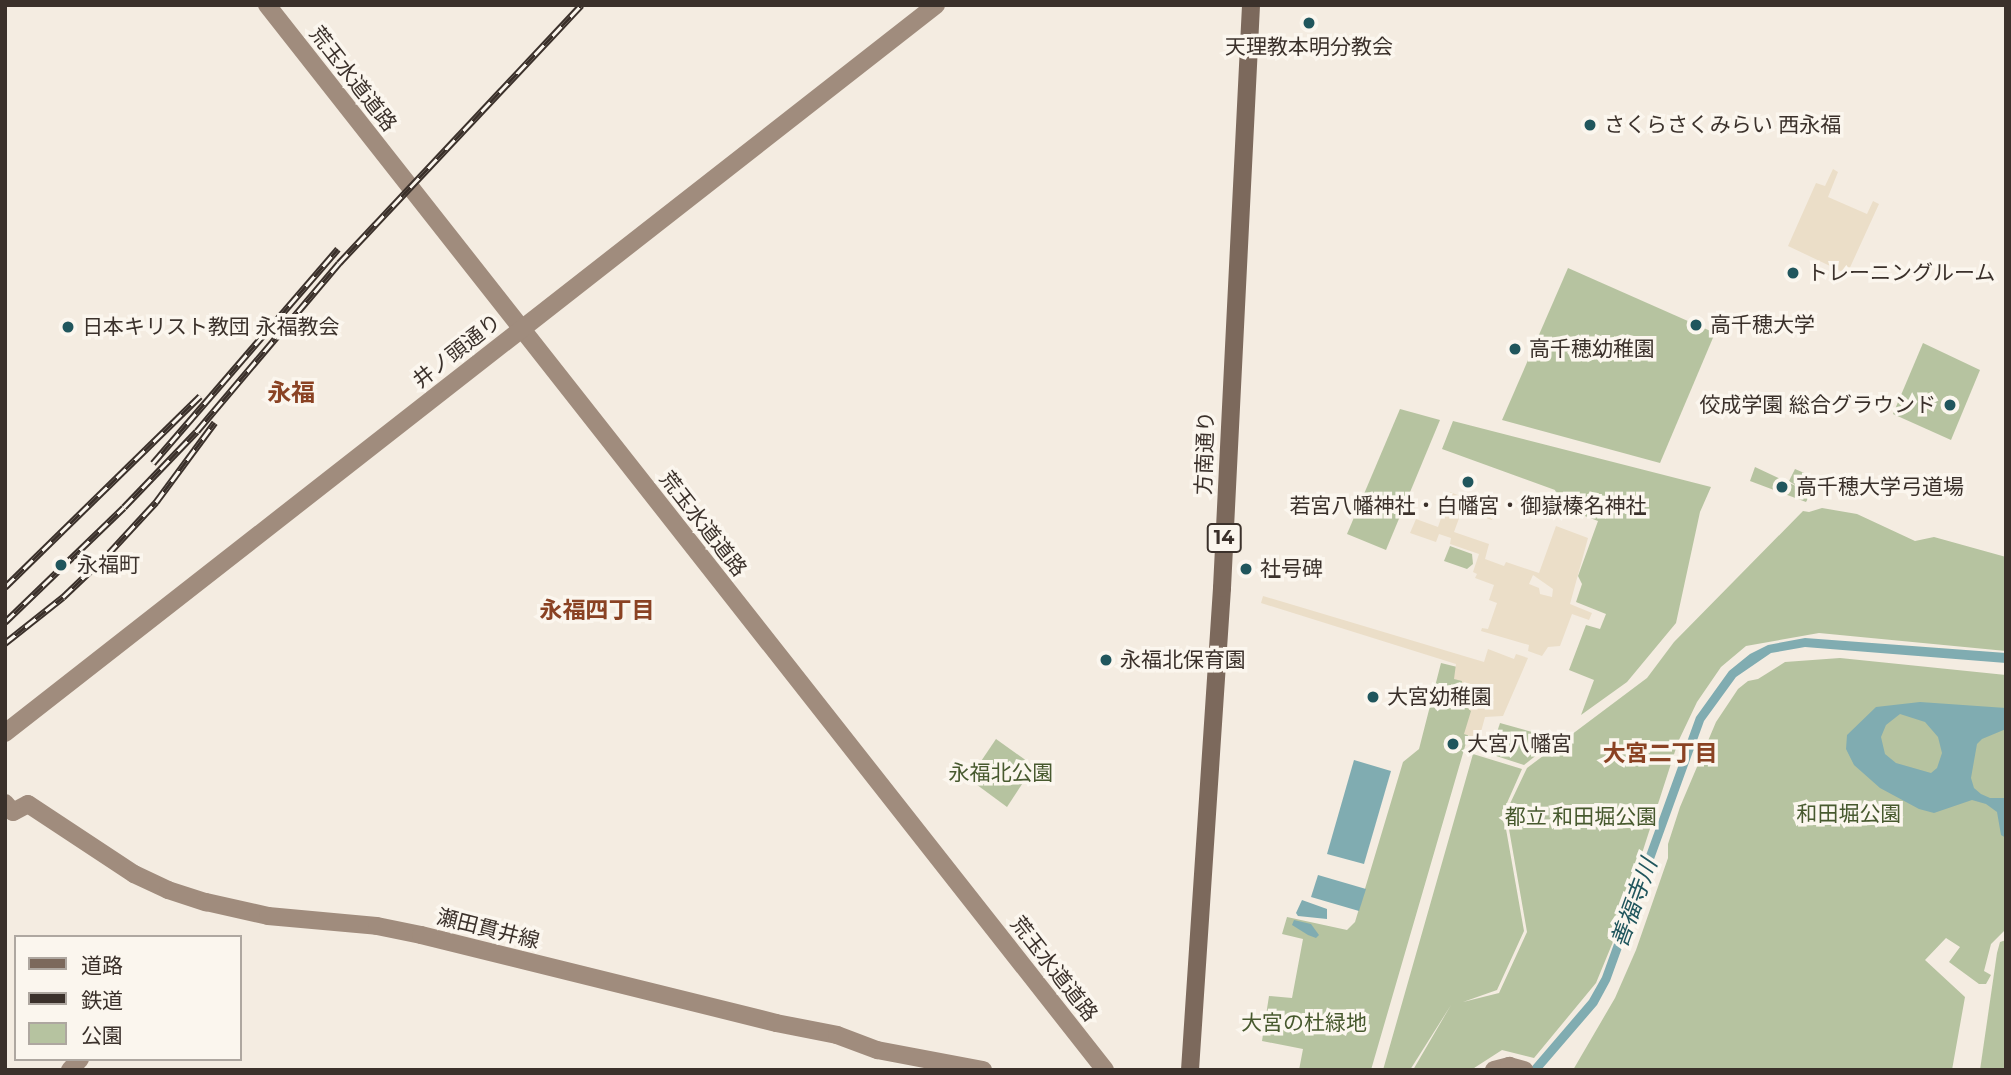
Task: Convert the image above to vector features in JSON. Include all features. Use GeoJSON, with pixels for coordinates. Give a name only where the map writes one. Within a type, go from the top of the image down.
{"type":"FeatureCollection","features":[{"type":"Feature","properties":{"kind":"main road","name":"荒玉水道道路"},"geometry":{"type":"LineString","coordinates":[[267,5],[1105,1070]]}},
{"type":"Feature","properties":{"kind":"main road","name":"井ノ頭通り"},"geometry":{"type":"LineString","coordinates":[[5,733],[936,5]]}},
{"type":"Feature","properties":{"kind":"main road","name":"方南通り"},"geometry":{"type":"LineString","coordinates":[[1190,1070],[1222,588],[1251,5]]}},
{"type":"Feature","properties":{"kind":"main road","name":"瀬田貫井線"},"geometry":{"type":"LineString","coordinates":[[9,808],[28,804],[134,874],[167,890],[206,902],[268,916],[377,926],[421,935],[776,1023],[837,1035],[877,1050],[983,1070]]}},
{"type":"Feature","properties":{"kind":"main road"},"geometry":{"type":"LineString","coordinates":[[1494,1070],[1509,1066],[1521,1069]]}},
{"type":"Feature","properties":{"kind":"green space"},"geometry":{"type":"Polygon","coordinates":[[[1568,268],[1715,333],[1660,463],[1502,420],[1568,268]]]}},
{"type":"Feature","properties":{"kind":"green space"},"geometry":{"type":"Polygon","coordinates":[[[1923,343],[1980,370],[1951,440],[1893,414],[1923,343]]]}},
{"type":"Feature","properties":{"kind":"green space"},"geometry":{"type":"Polygon","coordinates":[[[1400,409],[1440,420],[1386,550],[1347,534],[1400,409]]]}},
{"type":"Feature","properties":{"kind":"green space"},"geometry":{"type":"Polygon","coordinates":[[[1453,421],[1711,487],[1700,512],[1676,623],[1627,682],[1581,715],[1594,680],[1569,670],[1586,625],[1600,629],[1606,614],[1576,602],[1582,584],[1578,576],[1598,521],[1561,507],[1555,490],[1442,449],[1453,421]]]}},
{"type":"Feature","properties":{"kind":"green space","name":"高千穂大学弓道場"},"geometry":{"type":"Polygon","coordinates":[[[1755,467],[1798,487],[1789,481],[1795,469],[1823,481],[1817,493],[1811,493],[1806,502],[1750,481],[1755,467]]]}},
{"type":"Feature","properties":{"kind":"green space","name":"都立 和田堀公園"},"geometry":{"type":"Polygon","coordinates":[[[1822,508],[1857,514],[1915,541],[1934,537],[2006,557],[2006,651],[1819,633],[1746,646],[1721,667],[1697,702],[1678,742],[1615,937],[1596,983],[1534,1058],[1502,1050],[1471,1070],[1413,1070],[1451,1005],[1410,1070],[1383,1070],[1473,754],[1522,769],[1503,812],[1524,931],[1497,990],[1463,1002],[1499,993],[1527,932],[1506,812],[1527,768],[1647,678],[1674,642],[1803,511],[1822,508]]]}},
{"type":"Feature","properties":{"kind":"green space"},"geometry":{"type":"Polygon","coordinates":[[[1450,546],[1472,554],[1473,564],[1467,569],[1444,561],[1450,546]]]}},
{"type":"Feature","properties":{"kind":"green space","name":"和田堀公園"},"geometry":{"type":"Polygon","coordinates":[[[1840,658],[2006,675],[2006,929],[1991,944],[1984,971],[1991,975],[1986,984],[1979,984],[1949,962],[1960,947],[1946,938],[1925,960],[1965,997],[1952,1070],[1573,1070],[1615,998],[1636,950],[1668,858],[1668,844],[1680,807],[1716,722],[1738,689],[1748,681],[1758,679],[1785,662],[1840,658]]]}},
{"type":"Feature","properties":{"kind":"green space","name":"大宮の杜緑地"},"geometry":{"type":"Polygon","coordinates":[[[1441,663],[1486,674],[1371,1070],[1299,1070],[1303,1049],[1262,1041],[1269,996],[1292,998],[1303,939],[1282,934],[1287,917],[1347,930],[1355,922],[1403,762],[1419,749],[1441,663]]]}},
{"type":"Feature","properties":{"kind":"green space"},"geometry":{"type":"Polygon","coordinates":[[[1500,723],[1557,739],[1524,765],[1490,754],[1500,723]]]}},
{"type":"Feature","properties":{"kind":"green space","name":"永福北公園"},"geometry":{"type":"Polygon","coordinates":[[[996,739],[1034,766],[1007,807],[969,779],[996,739]]]}},
{"type":"Feature","properties":{"kind":"green space"},"geometry":{"type":"Polygon","coordinates":[[[2006,940],[2006,1070],[1980,1070],[1997,953],[2000,942],[2006,940]]]}},
{"type":"Feature","properties":{"kind":"shaded area"},"geometry":{"type":"Polygon","coordinates":[[[1833,169],[1838,172],[1828,197],[1867,214],[1873,201],[1879,204],[1847,274],[1788,246],[1816,183],[1825,186],[1833,169]]]}},
{"type":"Feature","properties":{"kind":"shaded area"},"geometry":{"type":"Polygon","coordinates":[[[1450,492],[1496,510],[1492,520],[1462,510],[1454,532],[1489,544],[1485,559],[1504,566],[1506,562],[1539,573],[1556,526],[1588,538],[1570,604],[1592,613],[1589,620],[1572,614],[1560,646],[1548,647],[1542,656],[1528,651],[1529,645],[1481,631],[1482,628],[1488,629],[1497,603],[1489,600],[1494,585],[1475,578],[1477,574],[1473,572],[1479,554],[1450,544],[1451,538],[1439,534],[1436,542],[1410,533],[1416,519],[1438,527],[1450,492]],[[1533,575],[1529,584],[1539,588],[1540,594],[1552,597],[1553,589],[1533,575]]]}},
{"type":"Feature","properties":{"kind":"shaded area"},"geometry":{"type":"Polygon","coordinates":[[[1263,596],[1484,662],[1488,649],[1514,659],[1516,654],[1528,658],[1503,716],[1485,717],[1479,739],[1464,734],[1471,711],[1460,702],[1462,681],[1454,679],[1456,664],[1261,603],[1263,596]]]}},
{"type":"Feature","properties":{"kind":"water","name":"善福寺川"},"geometry":{"type":"Polygon","coordinates":[[[1805,638],[2006,653],[2006,663],[1805,647],[1771,653],[1736,677],[1704,721],[1610,981],[1597,1005],[1541,1070],[1529,1070],[1589,1000],[1602,977],[1696,717],[1729,671],[1750,654],[1768,645],[1805,638]]]}},
{"type":"Feature","properties":{"kind":"water"},"geometry":{"type":"Polygon","coordinates":[[[1920,702],[2006,708],[2006,729],[1982,739],[1977,744],[1971,778],[1974,788],[1981,794],[1990,798],[2006,798],[2006,838],[2001,835],[1997,812],[1986,804],[1972,800],[1934,813],[1919,809],[1880,788],[1854,765],[1846,749],[1847,735],[1876,707],[1920,702]],[[1900,714],[1886,725],[1881,737],[1885,754],[1896,763],[1931,773],[1937,768],[1942,753],[1938,737],[1925,722],[1900,714]]]}},
{"type":"Feature","properties":{"kind":"water"},"geometry":{"type":"Polygon","coordinates":[[[1354,760],[1391,771],[1364,864],[1327,854],[1354,760]]]}},
{"type":"Feature","properties":{"kind":"water"},"geometry":{"type":"Polygon","coordinates":[[[1318,875],[1366,889],[1359,911],[1311,897],[1318,875]]]}},
{"type":"Feature","properties":{"kind":"water"},"geometry":{"type":"Polygon","coordinates":[[[1302,900],[1327,909],[1327,919],[1298,916],[1296,913],[1302,900]]]}},
{"type":"Feature","properties":{"kind":"water"},"geometry":{"type":"Polygon","coordinates":[[[1294,920],[1311,924],[1319,935],[1316,938],[1308,935],[1292,925],[1294,920]]]}},
{"type":"Feature","properties":{"kind":"railway"},"geometry":{"type":"LineString","coordinates":[[5,622],[124,507],[197,431],[339,263],[581,5]]}},
{"type":"Feature","properties":{"kind":"railway"},"geometry":{"type":"LineString","coordinates":[[153,463],[338,249]]}},
{"type":"Feature","properties":{"kind":"railway"},"geometry":{"type":"LineString","coordinates":[[5,587],[200,396]]}},
{"type":"Feature","properties":{"kind":"railway"},"geometry":{"type":"LineString","coordinates":[[5,643],[63,597],[108,554],[156,502],[215,422]]}},
{"type":"Feature","properties":{"kind":"place","name":"天理教本明分教会"},"geometry":{"type":"Point","coordinates":[1309,23]}},
{"type":"Feature","properties":{"kind":"place","name":"さくらさくみらい 西永福"},"geometry":{"type":"Point","coordinates":[1590,125]}},
{"type":"Feature","properties":{"kind":"place","name":"トレーニングルーム"},"geometry":{"type":"Point","coordinates":[1793,273]}},
{"type":"Feature","properties":{"kind":"place","name":"高千穂大学"},"geometry":{"type":"Point","coordinates":[1696,325]}},
{"type":"Feature","properties":{"kind":"place","name":"日本キリスト教団 永福教会"},"geometry":{"type":"Point","coordinates":[68,327]}},
{"type":"Feature","properties":{"kind":"place","name":"高千穂幼稚園"},"geometry":{"type":"Point","coordinates":[1515,349]}},
{"type":"Feature","properties":{"kind":"place","name":"佼成学園 総合グラウンド"},"geometry":{"type":"Point","coordinates":[1950,405]}},
{"type":"Feature","properties":{"kind":"place","name":"若宮八幡神社・白幡宮・御嶽榛名神社"},"geometry":{"type":"Point","coordinates":[1468,482]}},
{"type":"Feature","properties":{"kind":"place","name":"高千穂大学弓道場"},"geometry":{"type":"Point","coordinates":[1782,487]}},
{"type":"Feature","properties":{"kind":"place","name":"永福町"},"geometry":{"type":"Point","coordinates":[61,565]}},
{"type":"Feature","properties":{"kind":"place","name":"社号碑"},"geometry":{"type":"Point","coordinates":[1246,569]}},
{"type":"Feature","properties":{"kind":"place","name":"永福北保育園"},"geometry":{"type":"Point","coordinates":[1106,660]}},
{"type":"Feature","properties":{"kind":"place","name":"大宮幼稚園"},"geometry":{"type":"Point","coordinates":[1373,697]}},
{"type":"Feature","properties":{"kind":"place","name":"大宮八幡宮"},"geometry":{"type":"Point","coordinates":[1453,744]}},
{"type":"Feature","properties":{"kind":"district","name":"永福"},"geometry":{"type":"Point","coordinates":[291,393]}},
{"type":"Feature","properties":{"kind":"district","name":"永福四丁目"},"geometry":{"type":"Point","coordinates":[597,610]}},
{"type":"Feature","properties":{"kind":"district","name":"大宮二丁目"},"geometry":{"type":"Point","coordinates":[1660,753]}}]}
